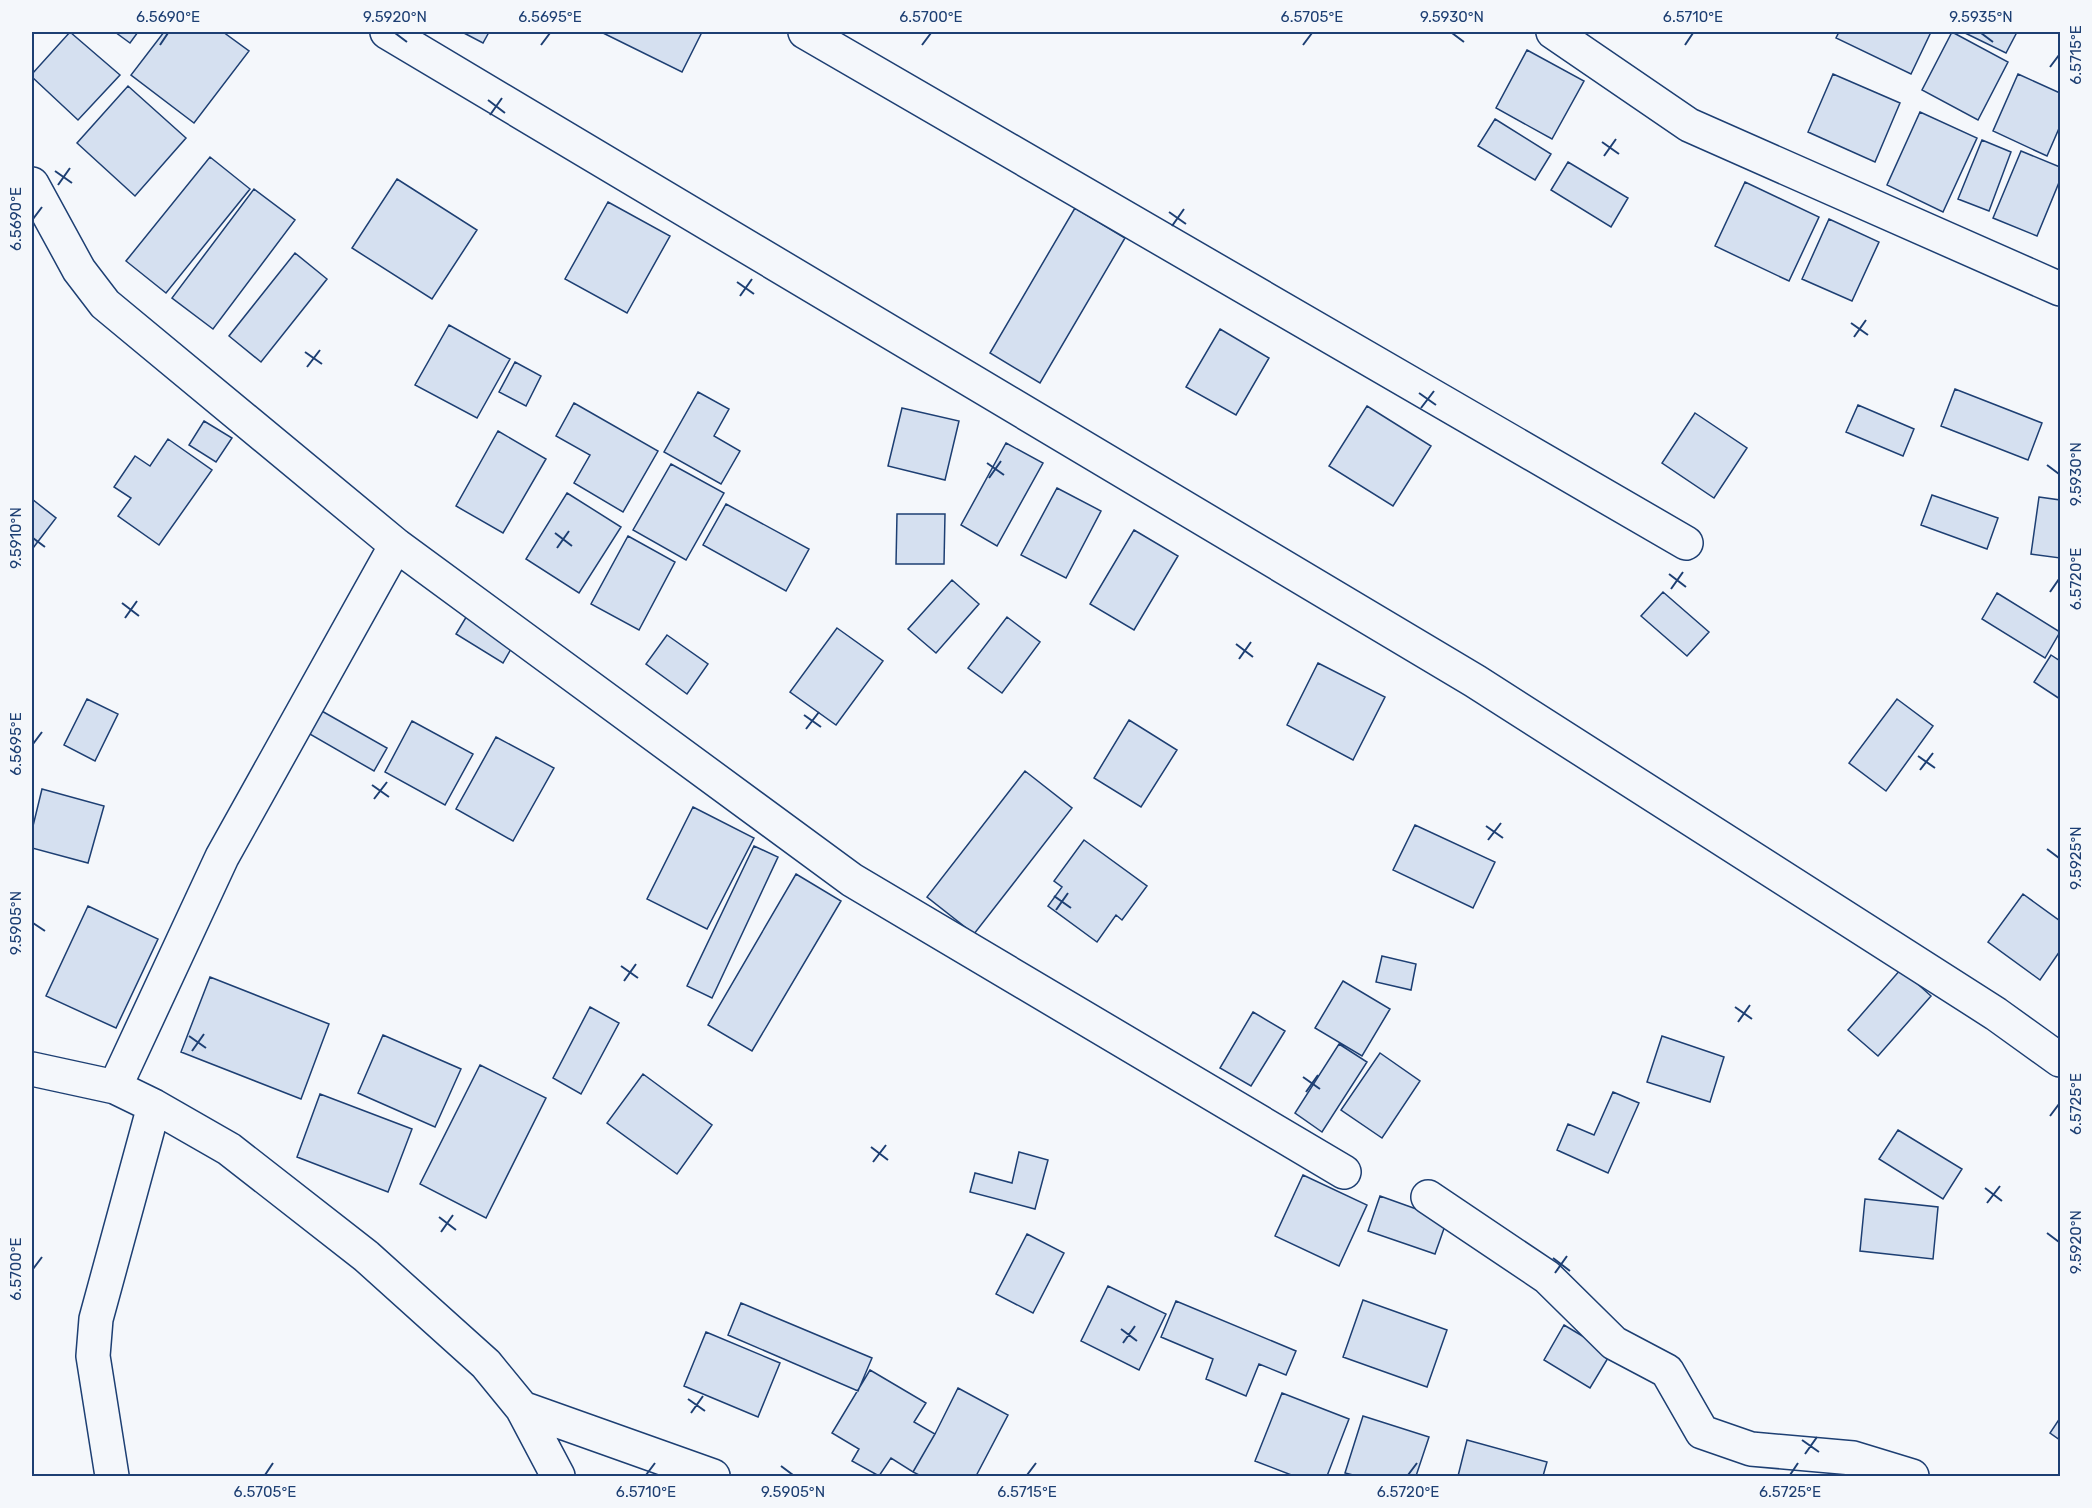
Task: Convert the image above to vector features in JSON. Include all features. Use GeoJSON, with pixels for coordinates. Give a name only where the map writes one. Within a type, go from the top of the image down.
{"type":"FeatureCollection","features":[{"type":"Feature","properties":{"kind":"street"},"geometry":{"type":"LineString","coordinates":[[387,32],[1475,681],[1996,1014],[2061,1060]]}},
{"type":"Feature","properties":{"kind":"street"},"geometry":{"type":"LineString","coordinates":[[805,32],[1686,543]]}},
{"type":"Feature","properties":{"kind":"street"},"geometry":{"type":"LineString","coordinates":[[1553,32],[1689,125],[2061,289]]}},
{"type":"Feature","properties":{"kind":"street"},"geometry":{"type":"LineString","coordinates":[[32,184],[79,270],[105,304],[396,545],[852,880],[1344,1172]]}},
{"type":"Feature","properties":{"kind":"street"},"geometry":{"type":"LineString","coordinates":[[115,1087],[222,857],[396,545]]}},
{"type":"Feature","properties":{"kind":"street"},"geometry":{"type":"LineString","coordinates":[[32,1069],[115,1087],[154,1106],[229,1149],[366,1256],[486,1364],[522,1408],[558,1476]]}},
{"type":"Feature","properties":{"kind":"street"},"geometry":{"type":"LineString","coordinates":[[112,1476],[93,1356],[96,1319],[154,1106]]}},
{"type":"Feature","properties":{"kind":"street"},"geometry":{"type":"LineString","coordinates":[[1428,1197],[1547,1277],[1614,1343],[1667,1371],[1702,1432],[1750,1449],[1853,1458],[1912,1476]]}},
{"type":"Feature","properties":{"kind":"street"},"geometry":{"type":"LineString","coordinates":[[522,1408],[713,1476]]}},
{"type":"Feature","properties":{"kind":"building"},"geometry":{"type":"Polygon","coordinates":[[[70,32],[120,75],[78,120],[32,77],[32,74],[70,32]]]}},
{"type":"Feature","properties":{"kind":"building"},"geometry":{"type":"Polygon","coordinates":[[[115,32],[138,32],[130,43],[115,32]]]}},
{"type":"Feature","properties":{"kind":"building"},"geometry":{"type":"Polygon","coordinates":[[[164,32],[223,32],[249,51],[194,123],[131,75],[164,32]]]}},
{"type":"Feature","properties":{"kind":"building"},"geometry":{"type":"Polygon","coordinates":[[[462,32],[489,32],[483,43],[462,32]]]}},
{"type":"Feature","properties":{"kind":"building"},"geometry":{"type":"Polygon","coordinates":[[[601,32],[702,32],[682,72],[601,32]]]}},
{"type":"Feature","properties":{"kind":"building"},"geometry":{"type":"Polygon","coordinates":[[[1839,32],[1931,32],[1911,74],[1836,38],[1839,32]]]}},
{"type":"Feature","properties":{"kind":"building"},"geometry":{"type":"Polygon","coordinates":[[[1952,32],[2008,62],[1978,120],[1922,90],[1952,32]]]}},
{"type":"Feature","properties":{"kind":"building"},"geometry":{"type":"Polygon","coordinates":[[[1963,32],[2017,32],[2006,53],[1963,32]]]}},
{"type":"Feature","properties":{"kind":"building"},"geometry":{"type":"Polygon","coordinates":[[[1527,50],[1584,81],[1552,139],[1496,108],[1527,50]]]}},
{"type":"Feature","properties":{"kind":"building"},"geometry":{"type":"Polygon","coordinates":[[[1833,74],[1900,103],[1875,162],[1808,132],[1833,74]]]}},
{"type":"Feature","properties":{"kind":"building"},"geometry":{"type":"Polygon","coordinates":[[[2018,74],[2060,93],[2060,126],[2047,156],[1993,131],[2018,74]]]}},
{"type":"Feature","properties":{"kind":"building"},"geometry":{"type":"Polygon","coordinates":[[[128,86],[186,138],[135,196],[77,143],[128,86]]]}},
{"type":"Feature","properties":{"kind":"building"},"geometry":{"type":"Polygon","coordinates":[[[1920,112],[1977,138],[1943,212],[1887,185],[1920,112]]]}},
{"type":"Feature","properties":{"kind":"building"},"geometry":{"type":"Polygon","coordinates":[[[1495,119],[1551,154],[1535,180],[1478,146],[1495,119]]]}},
{"type":"Feature","properties":{"kind":"building"},"geometry":{"type":"Polygon","coordinates":[[[1982,140],[2011,152],[1989,211],[1958,199],[1982,140]]]}},
{"type":"Feature","properties":{"kind":"building"},"geometry":{"type":"Polygon","coordinates":[[[2021,151],[2060,167],[2060,180],[2037,236],[1993,218],[2021,151]]]}},
{"type":"Feature","properties":{"kind":"building"},"geometry":{"type":"Polygon","coordinates":[[[210,157],[250,189],[166,293],[126,261],[210,157]]]}},
{"type":"Feature","properties":{"kind":"building"},"geometry":{"type":"Polygon","coordinates":[[[1568,162],[1628,198],[1611,227],[1551,190],[1568,162]]]}},
{"type":"Feature","properties":{"kind":"building"},"geometry":{"type":"Polygon","coordinates":[[[397,179],[477,230],[432,299],[352,248],[397,179]]]}},
{"type":"Feature","properties":{"kind":"building"},"geometry":{"type":"Polygon","coordinates":[[[1745,182],[1819,217],[1789,281],[1715,246],[1745,182]]]}},
{"type":"Feature","properties":{"kind":"building"},"geometry":{"type":"Polygon","coordinates":[[[254,189],[295,220],[213,329],[172,298],[254,189]]]}},
{"type":"Feature","properties":{"kind":"building"},"geometry":{"type":"Polygon","coordinates":[[[608,202],[670,236],[627,313],[565,279],[608,202]]]}},
{"type":"Feature","properties":{"kind":"building"},"geometry":{"type":"Polygon","coordinates":[[[1075,208],[1125,238],[1040,383],[990,353],[1075,208]]]}},
{"type":"Feature","properties":{"kind":"building"},"geometry":{"type":"Polygon","coordinates":[[[1829,219],[1879,242],[1852,301],[1802,279],[1829,219]]]}},
{"type":"Feature","properties":{"kind":"building"},"geometry":{"type":"Polygon","coordinates":[[[295,253],[327,279],[261,362],[229,336],[295,253]]]}},
{"type":"Feature","properties":{"kind":"building"},"geometry":{"type":"Polygon","coordinates":[[[449,325],[510,359],[477,418],[415,385],[449,325]]]}},
{"type":"Feature","properties":{"kind":"building"},"geometry":{"type":"Polygon","coordinates":[[[1220,329],[1269,358],[1236,415],[1186,387],[1220,329]]]}},
{"type":"Feature","properties":{"kind":"building"},"geometry":{"type":"Polygon","coordinates":[[[515,362],[541,376],[526,406],[499,392],[515,362]]]}},
{"type":"Feature","properties":{"kind":"building"},"geometry":{"type":"Polygon","coordinates":[[[1955,389],[2042,423],[2028,460],[1941,426],[1955,389]]]}},
{"type":"Feature","properties":{"kind":"building"},"geometry":{"type":"Polygon","coordinates":[[[698,392],[729,409],[714,436],[740,451],[721,484],[664,452],[698,392]]]}},
{"type":"Feature","properties":{"kind":"building"},"geometry":{"type":"Polygon","coordinates":[[[574,403],[658,451],[623,512],[574,483],[590,455],[556,436],[574,403]]]}},
{"type":"Feature","properties":{"kind":"building"},"geometry":{"type":"Polygon","coordinates":[[[1858,405],[1914,429],[1903,456],[1846,432],[1858,405]]]}},
{"type":"Feature","properties":{"kind":"building"},"geometry":{"type":"Polygon","coordinates":[[[1367,406],[1431,446],[1393,506],[1329,466],[1367,406]]]}},
{"type":"Feature","properties":{"kind":"building"},"geometry":{"type":"Polygon","coordinates":[[[902,408],[959,421],[945,480],[888,466],[902,408]]]}},
{"type":"Feature","properties":{"kind":"building"},"geometry":{"type":"Polygon","coordinates":[[[1695,413],[1747,448],[1714,498],[1662,463],[1695,413]]]}},
{"type":"Feature","properties":{"kind":"building"},"geometry":{"type":"Polygon","coordinates":[[[204,421],[232,438],[216,462],[189,445],[204,421]]]}},
{"type":"Feature","properties":{"kind":"building"},"geometry":{"type":"Polygon","coordinates":[[[498,431],[546,459],[503,533],[456,506],[498,431]]]}},
{"type":"Feature","properties":{"kind":"building"},"geometry":{"type":"Polygon","coordinates":[[[168,439],[212,470],[159,545],[118,516],[131,498],[114,487],[135,456],[150,466],[168,439]]]}},
{"type":"Feature","properties":{"kind":"building"},"geometry":{"type":"Polygon","coordinates":[[[1006,443],[1043,463],[997,546],[961,525],[1006,443]]]}},
{"type":"Feature","properties":{"kind":"building"},"geometry":{"type":"Polygon","coordinates":[[[671,464],[724,493],[686,560],[633,530],[671,464]]]}},
{"type":"Feature","properties":{"kind":"building"},"geometry":{"type":"Polygon","coordinates":[[[1057,488],[1101,511],[1066,578],[1021,555],[1057,488]]]}},
{"type":"Feature","properties":{"kind":"building"},"geometry":{"type":"Polygon","coordinates":[[[567,493],[621,527],[579,593],[526,559],[567,493]]]}},
{"type":"Feature","properties":{"kind":"building"},"geometry":{"type":"Polygon","coordinates":[[[1932,495],[1998,518],[1987,549],[1921,525],[1932,495]]]}},
{"type":"Feature","properties":{"kind":"building"},"geometry":{"type":"Polygon","coordinates":[[[2039,497],[2060,500],[2060,558],[2031,554],[2039,497]]]}},
{"type":"Feature","properties":{"kind":"building"},"geometry":{"type":"Polygon","coordinates":[[[32,499],[56,518],[33,548],[32,547],[32,499]]]}},
{"type":"Feature","properties":{"kind":"building"},"geometry":{"type":"Polygon","coordinates":[[[726,504],[809,549],[786,591],[703,545],[726,504]]]}},
{"type":"Feature","properties":{"kind":"building"},"geometry":{"type":"Polygon","coordinates":[[[897,514],[945,514],[944,564],[896,564],[897,514]]]}},
{"type":"Feature","properties":{"kind":"building"},"geometry":{"type":"Polygon","coordinates":[[[1134,530],[1178,556],[1134,630],[1090,604],[1134,530]]]}},
{"type":"Feature","properties":{"kind":"building"},"geometry":{"type":"Polygon","coordinates":[[[628,536],[675,562],[639,630],[591,604],[628,536]]]}},
{"type":"Feature","properties":{"kind":"building"},"geometry":{"type":"Polygon","coordinates":[[[952,580],[979,604],[936,653],[908,629],[952,580]]]}},
{"type":"Feature","properties":{"kind":"building"},"geometry":{"type":"Polygon","coordinates":[[[1663,592],[1709,632],[1687,656],[1641,616],[1663,592]]]}},
{"type":"Feature","properties":{"kind":"building"},"geometry":{"type":"Polygon","coordinates":[[[1997,593],[2060,632],[2045,658],[1982,619],[1997,593]]]}},
{"type":"Feature","properties":{"kind":"building"},"geometry":{"type":"Polygon","coordinates":[[[468,614],[515,642],[503,663],[456,634],[468,614]]]}},
{"type":"Feature","properties":{"kind":"building"},"geometry":{"type":"Polygon","coordinates":[[[1007,617],[1040,642],[1002,693],[968,668],[1007,617]]]}},
{"type":"Feature","properties":{"kind":"building"},"geometry":{"type":"Polygon","coordinates":[[[837,628],[883,661],[836,725],[790,692],[837,628]]]}},
{"type":"Feature","properties":{"kind":"building"},"geometry":{"type":"Polygon","coordinates":[[[667,635],[708,664],[687,694],[646,664],[667,635]]]}},
{"type":"Feature","properties":{"kind":"building"},"geometry":{"type":"Polygon","coordinates":[[[2051,655],[2060,661],[2060,699],[2034,682],[2051,655]]]}},
{"type":"Feature","properties":{"kind":"building"},"geometry":{"type":"Polygon","coordinates":[[[1318,663],[1385,697],[1353,760],[1287,725],[1318,663]]]}},
{"type":"Feature","properties":{"kind":"building"},"geometry":{"type":"Polygon","coordinates":[[[87,699],[118,714],[95,761],[64,745],[87,699]]]}},
{"type":"Feature","properties":{"kind":"building"},"geometry":{"type":"Polygon","coordinates":[[[1897,699],[1933,726],[1886,791],[1849,763],[1897,699]]]}},
{"type":"Feature","properties":{"kind":"building"},"geometry":{"type":"Polygon","coordinates":[[[320,710],[387,748],[374,771],[308,733],[320,710]]]}},
{"type":"Feature","properties":{"kind":"building"},"geometry":{"type":"Polygon","coordinates":[[[1129,720],[1177,750],[1141,807],[1094,778],[1129,720]]]}},
{"type":"Feature","properties":{"kind":"building"},"geometry":{"type":"Polygon","coordinates":[[[412,721],[473,754],[445,805],[385,772],[412,721]]]}},
{"type":"Feature","properties":{"kind":"building"},"geometry":{"type":"Polygon","coordinates":[[[496,737],[554,768],[513,841],[456,809],[496,737]]]}},
{"type":"Feature","properties":{"kind":"building"},"geometry":{"type":"Polygon","coordinates":[[[1025,771],[1072,808],[974,934],[927,897],[1025,771]]]}},
{"type":"Feature","properties":{"kind":"building"},"geometry":{"type":"Polygon","coordinates":[[[42,789],[104,806],[88,863],[32,848],[32,830],[42,789]]]}},
{"type":"Feature","properties":{"kind":"building"},"geometry":{"type":"Polygon","coordinates":[[[693,807],[754,838],[707,929],[647,899],[693,807]]]}},
{"type":"Feature","properties":{"kind":"building"},"geometry":{"type":"Polygon","coordinates":[[[1415,825],[1495,862],[1473,908],[1393,870],[1415,825]]]}},
{"type":"Feature","properties":{"kind":"building"},"geometry":{"type":"Polygon","coordinates":[[[1084,840],[1147,886],[1122,920],[1116,915],[1097,942],[1048,906],[1062,887],[1054,881],[1084,840]]]}},
{"type":"Feature","properties":{"kind":"building"},"geometry":{"type":"Polygon","coordinates":[[[754,846],[778,857],[712,998],[687,986],[754,846]]]}},
{"type":"Feature","properties":{"kind":"building"},"geometry":{"type":"Polygon","coordinates":[[[796,874],[841,901],[752,1051],[708,1025],[796,874]]]}},
{"type":"Feature","properties":{"kind":"building"},"geometry":{"type":"Polygon","coordinates":[[[2023,894],[2060,921],[2060,951],[2040,980],[1988,942],[2023,894]]]}},
{"type":"Feature","properties":{"kind":"building"},"geometry":{"type":"Polygon","coordinates":[[[88,906],[158,939],[116,1028],[46,996],[88,906]]]}},
{"type":"Feature","properties":{"kind":"building"},"geometry":{"type":"Polygon","coordinates":[[[1382,956],[1416,964],[1411,990],[1376,982],[1382,956]]]}},
{"type":"Feature","properties":{"kind":"building"},"geometry":{"type":"Polygon","coordinates":[[[1901,969],[1931,996],[1878,1056],[1848,1030],[1901,969]]]}},
{"type":"Feature","properties":{"kind":"building"},"geometry":{"type":"Polygon","coordinates":[[[210,977],[329,1024],[301,1099],[181,1052],[210,977]]]}},
{"type":"Feature","properties":{"kind":"building"},"geometry":{"type":"Polygon","coordinates":[[[1343,981],[1390,1009],[1362,1056],[1315,1028],[1343,981]]]}},
{"type":"Feature","properties":{"kind":"building"},"geometry":{"type":"Polygon","coordinates":[[[590,1007],[619,1023],[581,1094],[553,1078],[590,1007]]]}},
{"type":"Feature","properties":{"kind":"building"},"geometry":{"type":"Polygon","coordinates":[[[1253,1012],[1285,1031],[1251,1086],[1220,1068],[1253,1012]]]}},
{"type":"Feature","properties":{"kind":"building"},"geometry":{"type":"Polygon","coordinates":[[[383,1035],[461,1069],[435,1127],[358,1093],[383,1035]]]}},
{"type":"Feature","properties":{"kind":"building"},"geometry":{"type":"Polygon","coordinates":[[[1662,1036],[1724,1057],[1710,1102],[1647,1082],[1662,1036]]]}},
{"type":"Feature","properties":{"kind":"building"},"geometry":{"type":"Polygon","coordinates":[[[1339,1044],[1367,1062],[1322,1132],[1295,1113],[1339,1044]]]}},
{"type":"Feature","properties":{"kind":"building"},"geometry":{"type":"Polygon","coordinates":[[[1380,1053],[1420,1081],[1382,1138],[1341,1110],[1380,1053]]]}},
{"type":"Feature","properties":{"kind":"building"},"geometry":{"type":"Polygon","coordinates":[[[480,1065],[546,1098],[486,1218],[420,1184],[480,1065]]]}},
{"type":"Feature","properties":{"kind":"building"},"geometry":{"type":"Polygon","coordinates":[[[643,1074],[712,1125],[677,1174],[607,1123],[643,1074]]]}},
{"type":"Feature","properties":{"kind":"building"},"geometry":{"type":"Polygon","coordinates":[[[1613,1092],[1639,1103],[1608,1173],[1557,1150],[1568,1124],[1594,1135],[1613,1092]]]}},
{"type":"Feature","properties":{"kind":"building"},"geometry":{"type":"Polygon","coordinates":[[[320,1094],[412,1129],[388,1192],[297,1157],[320,1094]]]}},
{"type":"Feature","properties":{"kind":"building"},"geometry":{"type":"Polygon","coordinates":[[[1898,1130],[1962,1169],[1943,1199],[1879,1159],[1898,1130]]]}},
{"type":"Feature","properties":{"kind":"building"},"geometry":{"type":"Polygon","coordinates":[[[1019,1152],[1048,1160],[1035,1209],[970,1192],[975,1173],[1012,1183],[1019,1152]]]}},
{"type":"Feature","properties":{"kind":"building"},"geometry":{"type":"Polygon","coordinates":[[[1303,1175],[1367,1205],[1339,1266],[1275,1236],[1303,1175]]]}},
{"type":"Feature","properties":{"kind":"building"},"geometry":{"type":"Polygon","coordinates":[[[1380,1196],[1447,1220],[1435,1254],[1368,1231],[1380,1196]]]}},
{"type":"Feature","properties":{"kind":"building"},"geometry":{"type":"Polygon","coordinates":[[[1865,1199],[1938,1207],[1933,1259],[1860,1251],[1865,1199]]]}},
{"type":"Feature","properties":{"kind":"building"},"geometry":{"type":"Polygon","coordinates":[[[1027,1234],[1064,1253],[1033,1313],[996,1294],[1027,1234]]]}},
{"type":"Feature","properties":{"kind":"building"},"geometry":{"type":"Polygon","coordinates":[[[1108,1286],[1166,1314],[1139,1370],[1081,1341],[1108,1286]]]}},
{"type":"Feature","properties":{"kind":"building"},"geometry":{"type":"Polygon","coordinates":[[[1363,1300],[1447,1330],[1427,1387],[1343,1357],[1363,1300]]]}},
{"type":"Feature","properties":{"kind":"building"},"geometry":{"type":"Polygon","coordinates":[[[1176,1301],[1296,1351],[1286,1375],[1259,1364],[1246,1396],[1206,1379],[1213,1359],[1161,1337],[1176,1301]]]}},
{"type":"Feature","properties":{"kind":"building"},"geometry":{"type":"Polygon","coordinates":[[[741,1303],[872,1358],[858,1391],[728,1335],[741,1303]]]}},
{"type":"Feature","properties":{"kind":"building"},"geometry":{"type":"Polygon","coordinates":[[[1564,1325],[1611,1353],[1590,1388],[1544,1360],[1564,1325]]]}},
{"type":"Feature","properties":{"kind":"building"},"geometry":{"type":"Polygon","coordinates":[[[706,1332],[780,1363],[758,1417],[684,1386],[706,1332]]]}},
{"type":"Feature","properties":{"kind":"building"},"geometry":{"type":"Polygon","coordinates":[[[870,1370],[926,1403],[914,1422],[935,1434],[913,1472],[891,1458],[879,1476],[852,1461],[859,1449],[832,1433],[870,1370]]]}},
{"type":"Feature","properties":{"kind":"building"},"geometry":{"type":"Polygon","coordinates":[[[958,1388],[1008,1415],[976,1476],[921,1476],[913,1472],[958,1388]]]}},
{"type":"Feature","properties":{"kind":"building"},"geometry":{"type":"Polygon","coordinates":[[[1282,1393],[1349,1419],[1327,1476],[1294,1476],[1255,1461],[1282,1393]]]}},
{"type":"Feature","properties":{"kind":"building"},"geometry":{"type":"Polygon","coordinates":[[[1363,1416],[1429,1437],[1416,1476],[1357,1476],[1345,1473],[1363,1416]]]}},
{"type":"Feature","properties":{"kind":"building"},"geometry":{"type":"Polygon","coordinates":[[[2060,1418],[2060,1440],[2050,1433],[2060,1418]]]}},
{"type":"Feature","properties":{"kind":"building"},"geometry":{"type":"Polygon","coordinates":[[[1467,1440],[1547,1462],[1543,1476],[1458,1476],[1467,1440]]]}}]}
